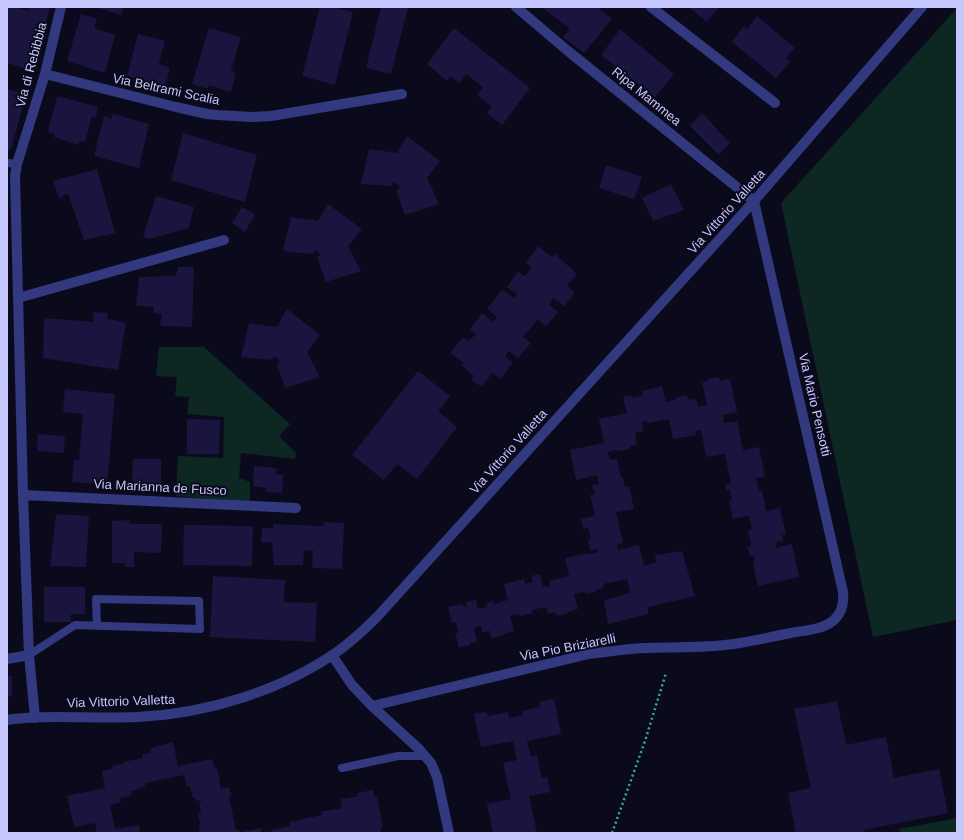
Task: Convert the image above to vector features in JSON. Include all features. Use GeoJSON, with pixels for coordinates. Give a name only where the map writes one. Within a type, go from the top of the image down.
{"type":"FeatureCollection","features":[{"type":"Feature","properties":{"kind":"street","name":"Via di Rebibbia"},"geometry":{"type":"LineString","coordinates":[[35,718],[29,655],[23,495],[16,176],[12,163],[45,74],[61,7]]}},
{"type":"Feature","properties":{"kind":"street"},"geometry":{"type":"LineString","coordinates":[[651,7],[775,103]]}},
{"type":"Feature","properties":{"kind":"street","name":"Via Vittorio Valletta"},"geometry":{"type":"LineString","coordinates":[[7,720],[35,718],[137,717],[200,709],[226,703],[259,692],[293,677],[332,655],[352,641],[377,617],[754,201],[922,7]]}},
{"type":"Feature","properties":{"kind":"street","name":"Ripa Mammea"},"geometry":{"type":"LineString","coordinates":[[522,9],[568,51],[754,201]]}},
{"type":"Feature","properties":{"kind":"street","name":"Via Beltrami Scalia"},"geometry":{"type":"LineString","coordinates":[[45,74],[176,107],[218,115],[271,116],[402,94]]}},
{"type":"Feature","properties":{"kind":"street","name":"Via Mario Pensotti"},"geometry":{"type":"LineString","coordinates":[[754,201],[843,592],[842,609],[839,615]]}},
{"type":"Feature","properties":{"kind":"street"},"geometry":{"type":"LineString","coordinates":[[18,298],[224,240]]}},
{"type":"Feature","properties":{"kind":"street","name":"Via Marianna de Fusco"},"geometry":{"type":"LineString","coordinates":[[23,495],[296,508]]}},
{"type":"Feature","properties":{"kind":"street","name":"Via Pio Briziarelli"},"geometry":{"type":"LineString","coordinates":[[372,706],[589,654],[636,649],[725,645],[754,641],[819,627],[835,620],[839,615]]}},
{"type":"Feature","properties":{"kind":"street"},"geometry":{"type":"LineString","coordinates":[[7,659],[29,655]]}},
{"type":"Feature","properties":{"kind":"street"},"geometry":{"type":"LineString","coordinates":[[332,655],[352,685],[431,763],[437,777],[449,833]]}},
{"type":"Feature","properties":{"kind":"lane"},"geometry":{"type":"LineString","coordinates":[[29,655],[75,625],[97,626],[200,629],[199,601],[96,600],[97,626]]}},
{"type":"Feature","properties":{"kind":"lane"},"geometry":{"type":"LineString","coordinates":[[342,768],[398,756],[425,756]]}},
{"type":"Feature","properties":{"kind":"path"},"geometry":{"type":"LineString","coordinates":[[612,833],[645,741],[666,673]]}},
{"type":"Feature","properties":{"kind":"green space"},"geometry":{"type":"Polygon","coordinates":[[[957,8],[957,620],[873,637],[781,203],[957,8]]]}},
{"type":"Feature","properties":{"kind":"green space"},"geometry":{"type":"Polygon","coordinates":[[[159,347],[204,347],[290,424],[279,436],[296,453],[295,459],[241,453],[239,478],[250,482],[250,502],[176,496],[178,456],[223,458],[224,417],[187,414],[189,397],[175,396],[177,377],[156,376],[159,347]]]}},
{"type":"Feature","properties":{"kind":"green space"},"geometry":{"type":"Polygon","coordinates":[[[957,818],[957,833],[900,833],[899,829],[957,818]]]}},
{"type":"Feature","properties":{"kind":"building"},"geometry":{"type":"Polygon","coordinates":[[[7,7],[15,7],[28,11],[29,7],[50,7],[33,70],[7,63],[7,7]]]}},
{"type":"Feature","properties":{"kind":"building"},"geometry":{"type":"Polygon","coordinates":[[[95,7],[124,7],[121,15],[95,7]]]}},
{"type":"Feature","properties":{"kind":"building"},"geometry":{"type":"Polygon","coordinates":[[[320,7],[332,7],[353,12],[335,85],[302,76],[320,7]]]}},
{"type":"Feature","properties":{"kind":"building"},"geometry":{"type":"Polygon","coordinates":[[[381,7],[408,8],[391,74],[366,68],[381,7]]]}},
{"type":"Feature","properties":{"kind":"building"},"geometry":{"type":"Polygon","coordinates":[[[541,7],[597,7],[612,19],[584,53],[563,37],[570,29],[541,7]]]}},
{"type":"Feature","properties":{"kind":"building"},"geometry":{"type":"Polygon","coordinates":[[[689,7],[719,7],[707,22],[689,7]]]}},
{"type":"Feature","properties":{"kind":"building"},"geometry":{"type":"Polygon","coordinates":[[[81,14],[97,19],[94,28],[115,35],[105,73],[67,61],[81,14]]]}},
{"type":"Feature","properties":{"kind":"building"},"geometry":{"type":"Polygon","coordinates":[[[757,16],[795,48],[786,58],[790,62],[776,78],[732,42],[744,26],[747,29],[757,16]]]}},
{"type":"Feature","properties":{"kind":"building"},"geometry":{"type":"Polygon","coordinates":[[[209,28],[241,37],[231,71],[236,73],[231,92],[209,85],[208,89],[192,84],[209,28]]]}},
{"type":"Feature","properties":{"kind":"building"},"geometry":{"type":"Polygon","coordinates":[[[454,28],[530,88],[502,125],[487,113],[492,107],[477,95],[483,87],[466,74],[460,83],[450,76],[447,81],[427,64],[454,28]]]}},
{"type":"Feature","properties":{"kind":"building"},"geometry":{"type":"Polygon","coordinates":[[[620,29],[674,74],[655,97],[601,55],[620,29]]]}},
{"type":"Feature","properties":{"kind":"building"},"geometry":{"type":"Polygon","coordinates":[[[138,34],[165,41],[159,64],[170,68],[165,87],[127,76],[138,34]]]}},
{"type":"Feature","properties":{"kind":"building"},"geometry":{"type":"Polygon","coordinates":[[[7,89],[26,94],[12,146],[7,153],[7,89]]]}},
{"type":"Feature","properties":{"kind":"building"},"geometry":{"type":"Polygon","coordinates":[[[57,96],[98,107],[95,118],[92,116],[85,142],[80,141],[78,145],[54,137],[55,134],[48,132],[57,96]]]}},
{"type":"Feature","properties":{"kind":"building"},"geometry":{"type":"Polygon","coordinates":[[[702,113],[730,143],[719,155],[690,126],[702,113]]]}},
{"type":"Feature","properties":{"kind":"building"},"geometry":{"type":"Polygon","coordinates":[[[113,114],[149,124],[139,168],[94,156],[104,116],[111,119],[113,114]]]}},
{"type":"Feature","properties":{"kind":"building"},"geometry":{"type":"Polygon","coordinates":[[[183,133],[257,155],[245,202],[171,180],[183,133]]]}},
{"type":"Feature","properties":{"kind":"building"},"geometry":{"type":"Polygon","coordinates":[[[407,136],[440,161],[427,178],[439,204],[405,215],[396,191],[400,187],[394,182],[391,186],[361,184],[369,149],[397,153],[407,136]]]}},
{"type":"Feature","properties":{"kind":"building"},"geometry":{"type":"Polygon","coordinates":[[[606,165],[642,177],[634,199],[599,188],[606,165]]]}},
{"type":"Feature","properties":{"kind":"building"},"geometry":{"type":"Polygon","coordinates":[[[97,169],[115,233],[84,240],[68,194],[59,198],[53,181],[97,169]]]}},
{"type":"Feature","properties":{"kind":"building"},"geometry":{"type":"Polygon","coordinates":[[[671,184],[684,210],[653,221],[642,198],[671,184]]]}},
{"type":"Feature","properties":{"kind":"building"},"geometry":{"type":"Polygon","coordinates":[[[156,196],[194,207],[189,228],[149,239],[143,237],[156,196]]]}},
{"type":"Feature","properties":{"kind":"building"},"geometry":{"type":"Polygon","coordinates":[[[328,204],[362,229],[348,246],[361,271],[326,282],[317,258],[321,254],[315,250],[312,254],[283,251],[291,217],[318,221],[328,204]]]}},
{"type":"Feature","properties":{"kind":"building"},"geometry":{"type":"Polygon","coordinates":[[[242,207],[255,214],[245,232],[232,223],[242,207]]]}},
{"type":"Feature","properties":{"kind":"building"},"geometry":{"type":"Polygon","coordinates":[[[538,246],[552,257],[555,254],[577,274],[567,286],[575,293],[564,306],[553,298],[549,305],[558,312],[546,326],[538,319],[523,337],[531,343],[518,358],[509,351],[505,356],[513,363],[500,379],[492,373],[482,387],[471,380],[474,376],[462,366],[464,363],[450,353],[463,337],[469,341],[476,334],[470,329],[482,313],[493,322],[497,317],[487,309],[502,290],[514,298],[517,294],[507,287],[518,272],[525,276],[532,268],[526,263],[538,246]]]}},
{"type":"Feature","properties":{"kind":"building"},"geometry":{"type":"Polygon","coordinates":[[[178,267],[194,267],[192,327],[160,326],[162,314],[153,313],[154,307],[136,306],[139,277],[176,276],[178,267]]]}},
{"type":"Feature","properties":{"kind":"building"},"geometry":{"type":"Polygon","coordinates":[[[287,309],[320,335],[307,352],[320,377],[285,388],[277,365],[280,361],[274,356],[271,360],[241,357],[249,323],[277,327],[287,309]]]}},
{"type":"Feature","properties":{"kind":"building"},"geometry":{"type":"Polygon","coordinates":[[[93,312],[107,313],[108,319],[126,323],[118,370],[43,358],[44,318],[94,322],[93,312]]]}},
{"type":"Feature","properties":{"kind":"building"},"geometry":{"type":"Polygon","coordinates":[[[418,371],[450,396],[438,411],[457,427],[417,479],[397,464],[384,480],[352,455],[418,371]]]}},
{"type":"Feature","properties":{"kind":"building"},"geometry":{"type":"Polygon","coordinates":[[[719,377],[720,381],[730,379],[737,412],[723,415],[724,423],[737,421],[743,450],[759,447],[765,477],[756,478],[759,491],[762,491],[766,511],[780,508],[786,534],[782,535],[783,541],[775,543],[776,548],[792,544],[799,577],[758,586],[753,562],[755,561],[754,555],[750,556],[747,547],[751,546],[748,530],[752,529],[749,516],[733,519],[729,501],[732,500],[730,490],[726,491],[725,485],[731,484],[725,454],[706,457],[701,430],[695,431],[696,435],[673,439],[669,419],[647,423],[647,421],[642,422],[644,431],[635,433],[637,444],[630,446],[630,449],[608,452],[610,460],[617,459],[621,478],[623,477],[625,487],[629,486],[634,509],[616,512],[623,543],[617,544],[618,550],[639,545],[644,566],[656,562],[655,555],[682,551],[695,596],[648,607],[648,614],[608,624],[604,600],[630,593],[627,579],[603,584],[604,588],[596,590],[596,592],[574,594],[578,609],[556,616],[555,612],[548,614],[546,607],[532,610],[533,613],[520,616],[519,614],[510,616],[514,631],[491,638],[490,631],[482,632],[481,626],[474,628],[477,642],[470,643],[470,645],[459,648],[455,633],[458,633],[456,622],[452,623],[448,607],[463,604],[463,607],[467,606],[466,602],[476,600],[478,609],[487,607],[486,603],[494,601],[494,604],[508,600],[504,584],[524,579],[525,584],[533,582],[531,576],[540,574],[543,587],[550,586],[549,581],[569,576],[565,558],[598,552],[597,549],[590,550],[588,539],[591,539],[588,528],[583,529],[581,519],[595,516],[590,495],[595,494],[592,485],[599,484],[597,475],[576,480],[570,450],[604,443],[599,419],[627,413],[623,397],[631,395],[632,398],[643,396],[642,391],[662,386],[666,402],[676,400],[675,398],[687,395],[688,400],[696,399],[698,407],[707,405],[702,383],[709,381],[708,379],[719,377]]]}},
{"type":"Feature","properties":{"kind":"building"},"geometry":{"type":"Polygon","coordinates":[[[65,389],[115,394],[107,485],[72,482],[74,460],[79,460],[83,414],[63,412],[65,389]]]}},
{"type":"Feature","properties":{"kind":"building"},"geometry":{"type":"Polygon","coordinates":[[[187,419],[220,420],[219,454],[187,454],[187,419]]]}},
{"type":"Feature","properties":{"kind":"building"},"geometry":{"type":"Polygon","coordinates":[[[38,434],[65,436],[64,453],[37,451],[38,434]]]}},
{"type":"Feature","properties":{"kind":"building"},"geometry":{"type":"Polygon","coordinates":[[[133,459],[161,459],[161,487],[132,486],[133,459]]]}},
{"type":"Feature","properties":{"kind":"building"},"geometry":{"type":"Polygon","coordinates":[[[254,466],[277,469],[276,474],[283,475],[282,493],[266,492],[266,488],[253,486],[254,466]]]}},
{"type":"Feature","properties":{"kind":"building"},"geometry":{"type":"Polygon","coordinates":[[[56,514],[89,516],[86,567],[50,566],[56,514]]]}},
{"type":"Feature","properties":{"kind":"building"},"geometry":{"type":"Polygon","coordinates":[[[130,520],[129,524],[162,524],[161,553],[134,552],[134,567],[125,567],[125,563],[112,563],[112,521],[130,520]]]}},
{"type":"Feature","properties":{"kind":"building"},"geometry":{"type":"Polygon","coordinates":[[[325,522],[344,523],[342,569],[312,568],[313,550],[304,551],[303,565],[274,565],[272,542],[261,543],[262,528],[273,528],[273,524],[323,526],[325,522]]]}},
{"type":"Feature","properties":{"kind":"building"},"geometry":{"type":"Polygon","coordinates":[[[184,525],[253,526],[252,566],[183,565],[184,525]]]}},
{"type":"Feature","properties":{"kind":"building"},"geometry":{"type":"Polygon","coordinates":[[[213,576],[285,580],[284,602],[317,603],[315,642],[210,637],[213,576]]]}},
{"type":"Feature","properties":{"kind":"building"},"geometry":{"type":"Polygon","coordinates":[[[44,587],[85,587],[85,614],[71,614],[71,622],[44,622],[44,587]]]}},
{"type":"Feature","properties":{"kind":"building"},"geometry":{"type":"Polygon","coordinates":[[[7,676],[12,676],[12,696],[7,697],[7,676]]]}},
{"type":"Feature","properties":{"kind":"building"},"geometry":{"type":"Polygon","coordinates":[[[554,699],[561,734],[527,741],[531,757],[537,755],[542,778],[547,777],[550,792],[529,796],[537,833],[493,833],[487,804],[511,799],[503,763],[517,760],[513,741],[481,747],[474,714],[486,712],[488,716],[508,712],[509,718],[523,715],[522,711],[540,707],[539,702],[554,699]]]}},
{"type":"Feature","properties":{"kind":"building"},"geometry":{"type":"Polygon","coordinates":[[[837,701],[846,745],[886,737],[894,778],[939,769],[948,813],[864,830],[864,833],[796,833],[788,793],[811,788],[794,709],[837,701]]]}},
{"type":"Feature","properties":{"kind":"building"},"geometry":{"type":"Polygon","coordinates":[[[173,742],[178,766],[212,759],[214,768],[217,767],[221,789],[229,787],[231,796],[229,797],[236,830],[239,830],[240,833],[200,833],[198,814],[201,813],[199,802],[201,802],[201,800],[196,801],[195,798],[193,798],[190,786],[187,787],[184,775],[145,783],[145,786],[142,788],[131,791],[132,795],[120,798],[121,802],[110,805],[115,829],[139,825],[140,833],[97,833],[95,823],[74,827],[67,796],[105,788],[102,771],[113,769],[112,766],[123,764],[123,762],[143,758],[142,754],[151,753],[150,748],[173,742]]]}},
{"type":"Feature","properties":{"kind":"building"},"geometry":{"type":"Polygon","coordinates":[[[373,790],[374,797],[377,797],[383,828],[380,829],[381,833],[272,833],[271,830],[290,826],[290,822],[322,815],[321,812],[342,808],[341,799],[358,796],[357,793],[373,790]]]}},
{"type":"Feature","properties":{"kind":"building"},"geometry":{"type":"Polygon","coordinates":[[[261,828],[261,833],[242,833],[242,832],[261,828]]]}}]}
